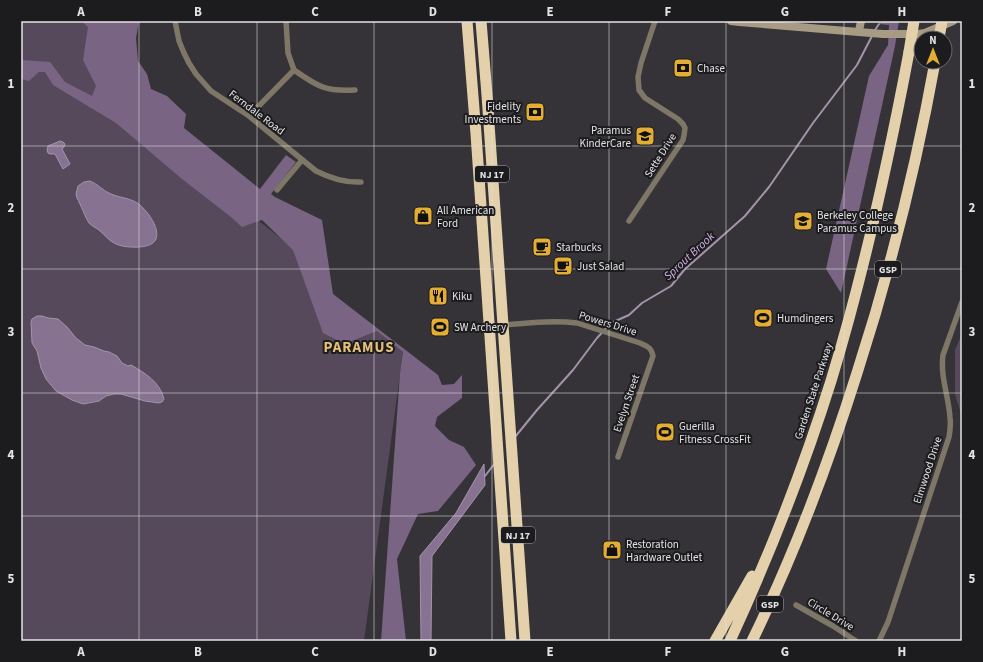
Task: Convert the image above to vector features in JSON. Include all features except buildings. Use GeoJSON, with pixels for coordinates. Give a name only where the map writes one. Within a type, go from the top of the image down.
{"type":"FeatureCollection","features":[{"type":"Feature","properties":{"kind":"highway","name":"NJ 17"},"geometry":{"type":"LineString","coordinates":[[467,21],[512,641]]}},
{"type":"Feature","properties":{"kind":"highway","name":"NJ 17"},"geometry":{"type":"LineString","coordinates":[[481,21],[486,74],[523,622],[526,641]]}},
{"type":"Feature","properties":{"kind":"highway","name":"Garden State Parkway"},"geometry":{"type":"LineString","coordinates":[[730,641],[756,584],[781,520],[809,446],[831,380],[850,314],[883,182],[914,21]]}},
{"type":"Feature","properties":{"kind":"highway","name":"GSP"},"geometry":{"type":"LineString","coordinates":[[752,641],[786,567],[812,504],[836,439],[855,381],[877,309],[901,221],[933,70]]}},
{"type":"Feature","properties":{"kind":"highway"},"geometry":{"type":"LineString","coordinates":[[715,641],[781,520]]}},
{"type":"Feature","properties":{"kind":"highway"},"geometry":{"type":"LineString","coordinates":[[761,641],[786,567]]}},
{"type":"Feature","properties":{"kind":"street","name":"Ferndale Road"},"geometry":{"type":"LineString","coordinates":[[175,21],[179,41],[189,64],[211,90],[249,116],[316,171],[336,180],[361,182]]}},
{"type":"Feature","properties":{"kind":"street"},"geometry":{"type":"LineString","coordinates":[[286,21],[288,52],[294,70],[323,88],[341,91],[355,90]]}},
{"type":"Feature","properties":{"kind":"street","name":"Sette Drive"},"geometry":{"type":"LineString","coordinates":[[629,221],[682,140],[685,128],[678,119],[645,98],[639,90],[638,77],[641,63],[656,21]]}},
{"type":"Feature","properties":{"kind":"street"},"geometry":{"type":"LineString","coordinates":[[731,21],[885,34],[925,33],[953,21]]}},
{"type":"Feature","properties":{"kind":"street"},"geometry":{"type":"LineString","coordinates":[[859,31],[861,21]]}},
{"type":"Feature","properties":{"kind":"street"},"geometry":{"type":"LineString","coordinates":[[249,116],[294,70]]}},
{"type":"Feature","properties":{"kind":"street"},"geometry":{"type":"LineString","coordinates":[[277,190],[302,160]]}},
{"type":"Feature","properties":{"kind":"street","name":"Elmwood Drive"},"geometry":{"type":"LineString","coordinates":[[879,641],[888,622],[949,437],[950,417],[942,363],[943,355],[962,302]]}},
{"type":"Feature","properties":{"kind":"street","name":"Powers Drive"},"geometry":{"type":"LineString","coordinates":[[503,325],[548,322],[577,323],[608,332],[648,347],[653,356]]}},
{"type":"Feature","properties":{"kind":"street","name":"Evelyn Street"},"geometry":{"type":"LineString","coordinates":[[618,457],[653,356]]}},
{"type":"Feature","properties":{"kind":"street","name":"Circle Drive"},"geometry":{"type":"LineString","coordinates":[[796,605],[856,641]]}},
{"type":"Feature","properties":{"kind":"shaded area"},"geometry":{"type":"Polygon","coordinates":[[[21,21],[115,21],[97,91],[319,269],[333,294],[403,352],[364,641],[21,641],[21,21]]]}},
{"type":"Feature","properties":{"kind":"shaded area"},"geometry":{"type":"Polygon","coordinates":[[[81,21],[139,21],[136,38],[138,61],[147,74],[151,89],[167,96],[186,114],[184,128],[260,189],[286,155],[296,162],[271,194],[322,220],[333,294],[438,375],[442,385],[454,384],[462,375],[462,398],[437,417],[435,426],[449,440],[464,447],[476,465],[438,511],[418,514],[397,559],[406,641],[381,641],[400,373],[403,352],[377,331],[349,342],[337,340],[323,333],[293,250],[262,220],[242,227],[116,123],[53,85],[45,72],[39,72],[29,81],[21,79],[21,60],[50,62],[65,82],[92,96],[96,86],[83,60],[88,27],[81,21]]]}},
{"type":"Feature","properties":{"kind":"shaded area"},"geometry":{"type":"Polygon","coordinates":[[[883,21],[899,21],[895,46],[841,293],[826,269],[869,76],[888,45],[889,25],[879,24],[883,21]]]}},
{"type":"Feature","properties":{"kind":"shaded area"},"geometry":{"type":"Polygon","coordinates":[[[60,141],[65,144],[62,149],[70,164],[63,169],[55,154],[48,153],[47,150],[48,146],[60,141]]]}},
{"type":"Feature","properties":{"kind":"shaded area"},"geometry":{"type":"Polygon","coordinates":[[[90,181],[108,193],[133,201],[143,208],[155,225],[157,235],[153,243],[138,247],[116,244],[89,223],[76,194],[78,186],[84,182],[90,181]]]}},
{"type":"Feature","properties":{"kind":"shaded area"},"geometry":{"type":"Polygon","coordinates":[[[37,316],[58,319],[76,338],[85,345],[109,352],[117,356],[122,363],[128,366],[131,365],[142,371],[159,388],[164,399],[162,402],[158,403],[145,401],[121,394],[114,394],[106,396],[99,401],[83,404],[56,391],[46,379],[41,368],[37,351],[32,343],[31,322],[32,319],[37,316]]]}},
{"type":"Feature","properties":{"kind":"shaded area"},"geometry":{"type":"Polygon","coordinates":[[[962,334],[962,417],[955,394],[955,350],[962,334]]]}},
{"type":"Feature","properties":{"kind":"shaded area"},"geometry":{"type":"Polygon","coordinates":[[[484,464],[485,485],[432,556],[431,641],[421,641],[420,556],[456,513],[484,464]]]}},
{"type":"Feature","properties":{"kind":"waterway","name":"Sprout Brook"},"geometry":{"type":"LineString","coordinates":[[875,30],[879,24]]}},
{"type":"Feature","properties":{"kind":"waterway","name":"Sprout Brook"},"geometry":{"type":"LineString","coordinates":[[515,437],[573,370],[597,338],[611,323],[629,315],[642,303],[671,286],[685,269],[745,216],[769,187],[813,123],[857,65],[872,36]]}},
{"type":"Feature","properties":{"kind":"waterway","name":"Sprout Brook"},"geometry":{"type":"LineString","coordinates":[[485,476],[495,463]]}},
{"type":"Feature","properties":{"kind":"place","name":"Chase"},"geometry":{"type":"Point","coordinates":[683,68]}},
{"type":"Feature","properties":{"kind":"place","name":"Fidelity Investments"},"geometry":{"type":"Point","coordinates":[535,112]}},
{"type":"Feature","properties":{"kind":"place","name":"Paramus KinderCare"},"geometry":{"type":"Point","coordinates":[645,136]}},
{"type":"Feature","properties":{"kind":"place","name":"All American Ford"},"geometry":{"type":"Point","coordinates":[423,216]}},
{"type":"Feature","properties":{"kind":"place","name":"Berkeley College Paramus Campus"},"geometry":{"type":"Point","coordinates":[803,221]}},
{"type":"Feature","properties":{"kind":"place","name":"Starbucks"},"geometry":{"type":"Point","coordinates":[542,247]}},
{"type":"Feature","properties":{"kind":"place","name":"Just Salad"},"geometry":{"type":"Point","coordinates":[563,266]}},
{"type":"Feature","properties":{"kind":"place","name":"Kiku"},"geometry":{"type":"Point","coordinates":[438,296]}},
{"type":"Feature","properties":{"kind":"place","name":"Humdingers"},"geometry":{"type":"Point","coordinates":[763,318]}},
{"type":"Feature","properties":{"kind":"place","name":"SW Archery"},"geometry":{"type":"Point","coordinates":[440,327]}},
{"type":"Feature","properties":{"kind":"place","name":"Guerilla Fitness CrossFit"},"geometry":{"type":"Point","coordinates":[665,432]}},
{"type":"Feature","properties":{"kind":"place","name":"Restoration Hardware Outlet"},"geometry":{"type":"Point","coordinates":[612,550]}},
{"type":"Feature","properties":{"kind":"district","name":"PARAMUS"},"geometry":{"type":"Point","coordinates":[359,347]}}]}
